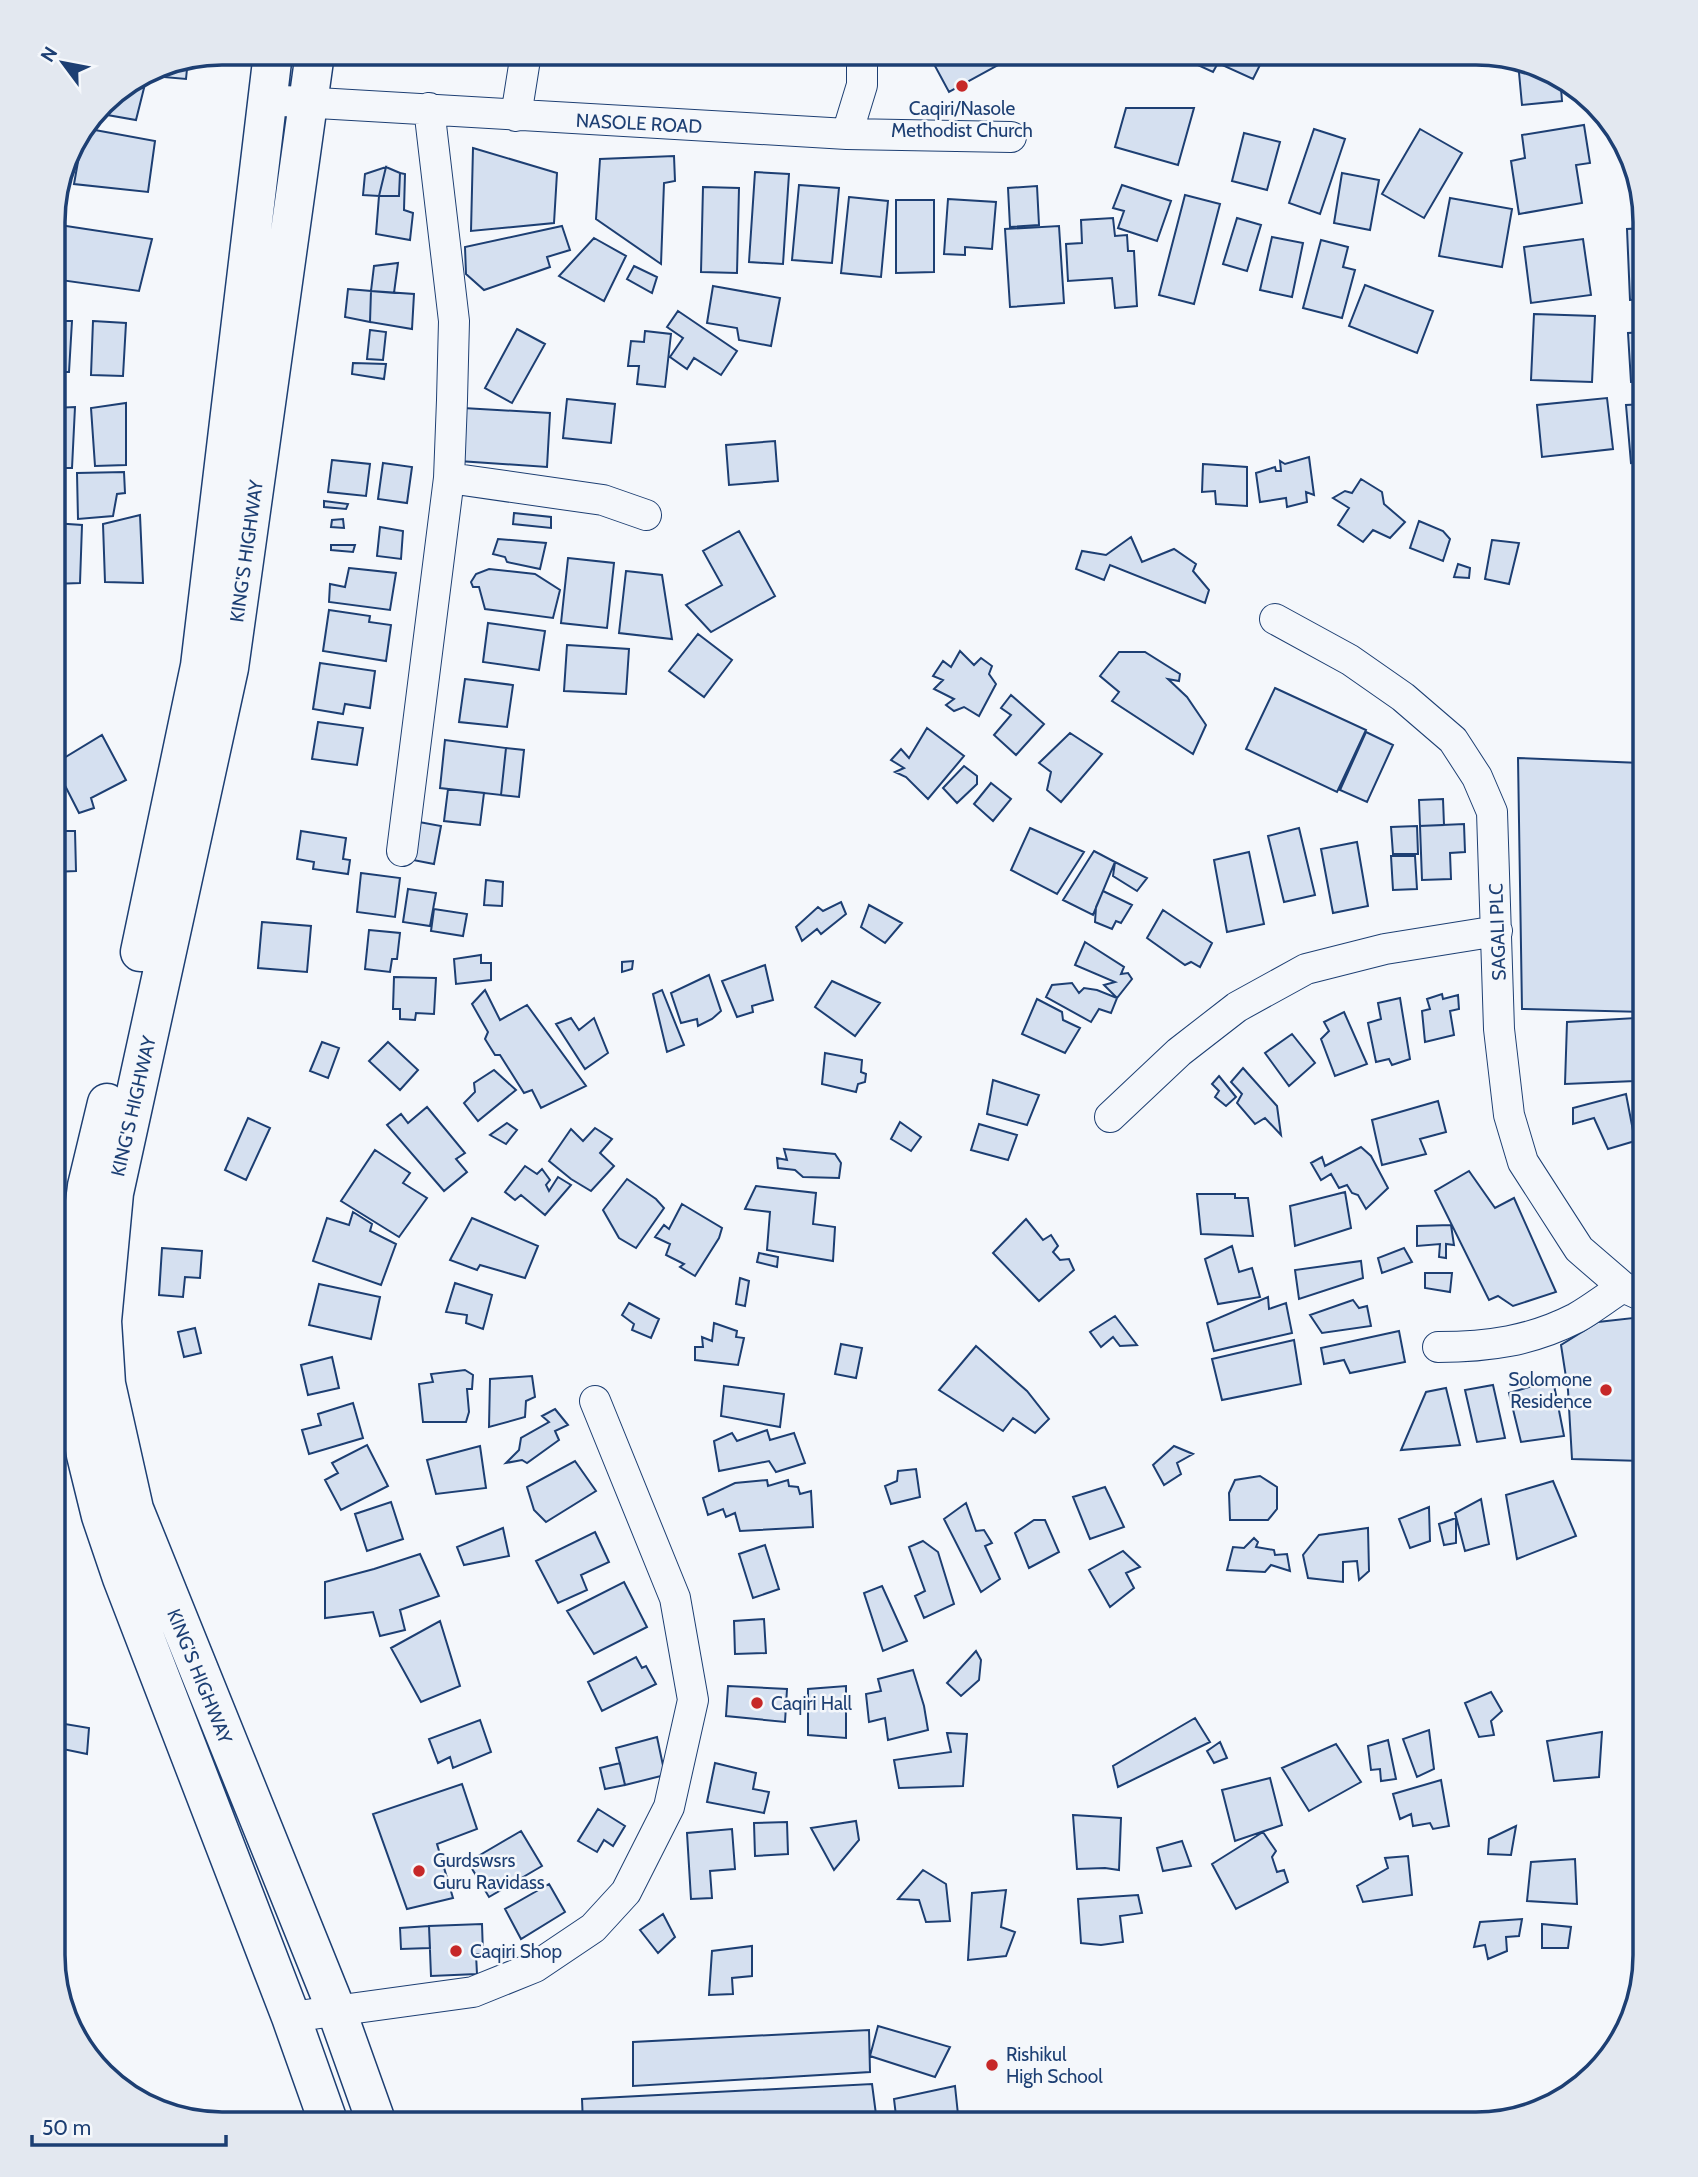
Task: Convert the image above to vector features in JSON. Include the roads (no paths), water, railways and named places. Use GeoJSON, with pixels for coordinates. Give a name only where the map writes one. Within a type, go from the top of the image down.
{"type":"FeatureCollection","features":[{"type":"Feature","properties":{"kind":"highway","name":"KING'S HIGHWAY"},"geometry":{"type":"LineString","coordinates":[[271,65],[200,666],[121,1043],[87,1186],[70,1321],[74,1386],[86,1455],[101,1516],[122,1578],[292,2017],[325,2112]]}},
{"type":"Feature","properties":{"kind":"highway","name":"KING'S HIGHWAY"},"geometry":{"type":"LineString","coordinates":[[313,65],[229,668],[114,1193],[102,1321],[106,1384],[134,1509],[337,2012],[373,2112]]}},
{"type":"Feature","properties":{"kind":"street"},"geometry":{"type":"LineString","coordinates":[[516,116],[524,65]]}},
{"type":"Feature","properties":{"kind":"street"},"geometry":{"type":"LineString","coordinates":[[847,134],[862,85],[862,65]]}},
{"type":"Feature","properties":{"kind":"street","name":"NASOLE ROAD"},"geometry":{"type":"LineString","coordinates":[[266,100],[847,134],[1011,137]]}},
{"type":"Feature","properties":{"kind":"street"},"geometry":{"type":"LineString","coordinates":[[402,851],[449,478],[454,321],[429,108]]}},
{"type":"Feature","properties":{"kind":"street"},"geometry":{"type":"LineString","coordinates":[[449,478],[603,500],[646,516]]}},
{"type":"Feature","properties":{"kind":"street","name":"SAGALI PLC"},"geometry":{"type":"LineString","coordinates":[[1275,619],[1350,660],[1404,697],[1453,740],[1477,777],[1492,812],[1499,1029],[1509,1115],[1523,1161],[1578,1249],[1633,1291]]}},
{"type":"Feature","properties":{"kind":"street"},"geometry":{"type":"LineString","coordinates":[[1110,1117],[1179,1052],[1237,1007],[1306,969],[1385,949],[1497,931]]}},
{"type":"Feature","properties":{"kind":"street"},"geometry":{"type":"LineString","coordinates":[[1438,1347],[1479,1347],[1525,1338],[1633,1292]]}},
{"type":"Feature","properties":{"kind":"street"},"geometry":{"type":"LineString","coordinates":[[292,2017],[473,1992],[536,1966],[593,1928],[626,1892],[668,1807],[693,1700],[676,1598],[595,1401]]}},
{"type":"Feature","properties":{"kind":"place","name":"Caqiri/Nasole Methodist Church"},"geometry":{"type":"Point","coordinates":[962,86]}},
{"type":"Feature","properties":{"kind":"place","name":"Solomone Residence"},"geometry":{"type":"Point","coordinates":[1606,1390]}},
{"type":"Feature","properties":{"kind":"place","name":"Caqiri Hall"},"geometry":{"type":"Point","coordinates":[757,1703]}},
{"type":"Feature","properties":{"kind":"place","name":"Gurdswsrs Guru Ravidass"},"geometry":{"type":"Point","coordinates":[419,1871]}},
{"type":"Feature","properties":{"kind":"place","name":"Caqiri Shop"},"geometry":{"type":"Point","coordinates":[456,1951]}},
{"type":"Feature","properties":{"kind":"place","name":"Rishikul High School"},"geometry":{"type":"Point","coordinates":[992,2065]}}]}
